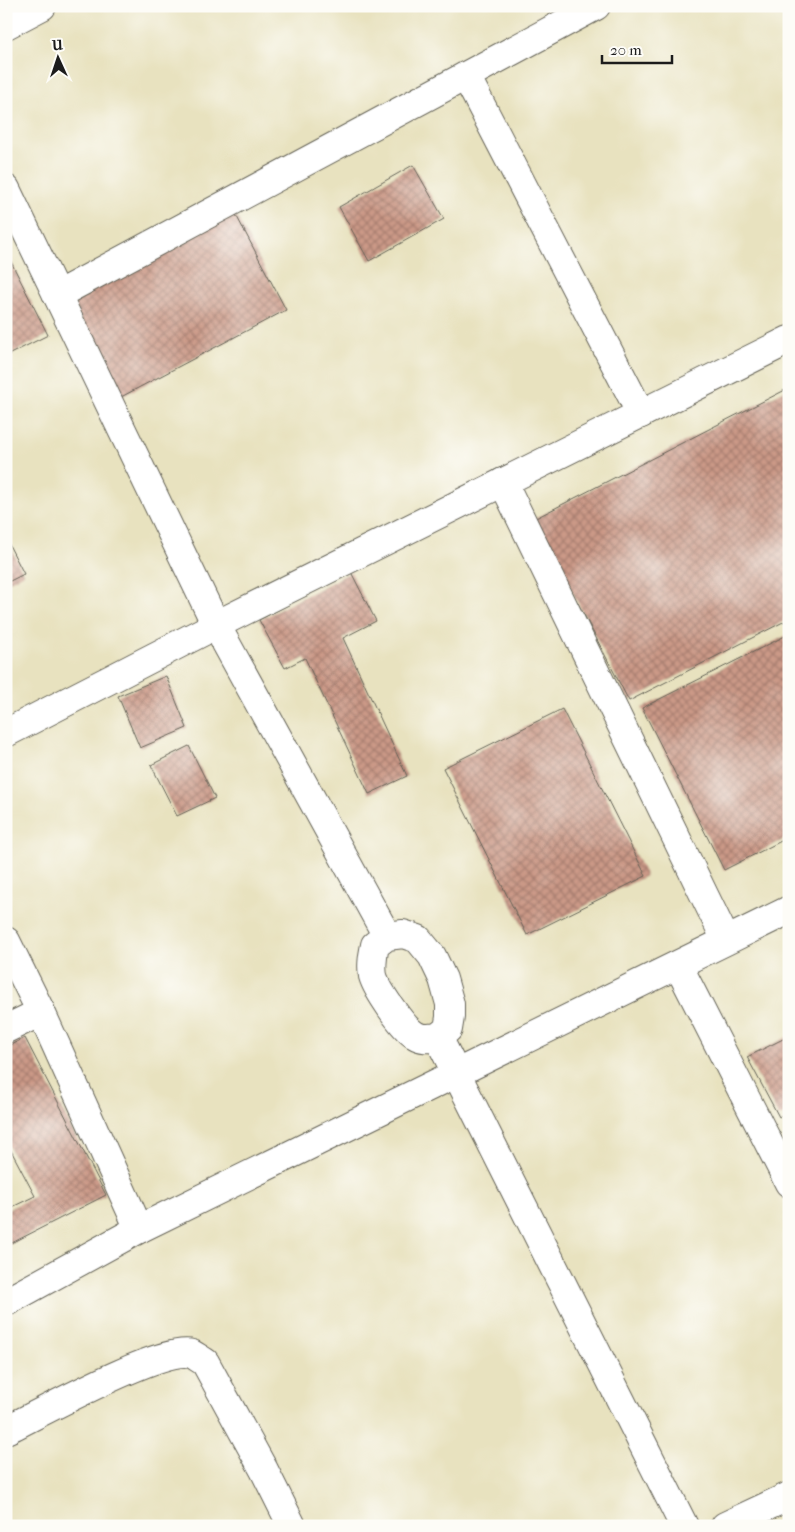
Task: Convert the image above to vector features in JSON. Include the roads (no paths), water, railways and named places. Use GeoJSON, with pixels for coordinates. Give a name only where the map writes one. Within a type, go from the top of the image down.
{"type":"FeatureCollection","features":[{"type":"Feature","properties":{"kind":"lane"},"geometry":{"type":"LineString","coordinates":[[6,25],[42,6]]}},
{"type":"Feature","properties":{"kind":"lane"},"geometry":{"type":"LineString","coordinates":[[57,295],[596,6]]}},
{"type":"Feature","properties":{"kind":"lane"},"geometry":{"type":"LineString","coordinates":[[466,76],[640,414]]}},
{"type":"Feature","properties":{"kind":"lane"},"geometry":{"type":"LineString","coordinates":[[6,189],[216,625],[387,936]]}},
{"type":"Feature","properties":{"kind":"lane"},"geometry":{"type":"LineString","coordinates":[[6,733],[216,625],[789,340]]}},
{"type":"Feature","properties":{"kind":"lane"},"geometry":{"type":"LineString","coordinates":[[503,482],[726,940]]}},
{"type":"Feature","properties":{"kind":"lane"},"geometry":{"type":"LineString","coordinates":[[6,1302],[139,1230],[789,910]]}},
{"type":"Feature","properties":{"kind":"lane"},"geometry":{"type":"LineString","coordinates":[[403,934],[418,939],[432,956],[443,979],[450,1004],[448,1029],[438,1038],[425,1039],[416,1036],[405,1028],[387,1002],[374,977],[372,962],[375,945],[387,936],[403,934]]}},
{"type":"Feature","properties":{"kind":"lane"},"geometry":{"type":"LineString","coordinates":[[6,941],[41,1012],[139,1230]]}},
{"type":"Feature","properties":{"kind":"lane"},"geometry":{"type":"LineString","coordinates":[[678,965],[789,1183]]}},
{"type":"Feature","properties":{"kind":"lane"},"geometry":{"type":"LineString","coordinates":[[9,1022],[41,1012]]}},
{"type":"Feature","properties":{"kind":"lane"},"geometry":{"type":"LineString","coordinates":[[438,1038],[684,1526]]}},
{"type":"Feature","properties":{"kind":"lane"},"geometry":{"type":"LineString","coordinates":[[6,1430],[127,1370],[174,1354],[191,1354],[205,1362],[264,1470],[292,1526]]}},
{"type":"Feature","properties":{"kind":"lane"},"geometry":{"type":"LineString","coordinates":[[725,1526],[789,1496]]}}]}
